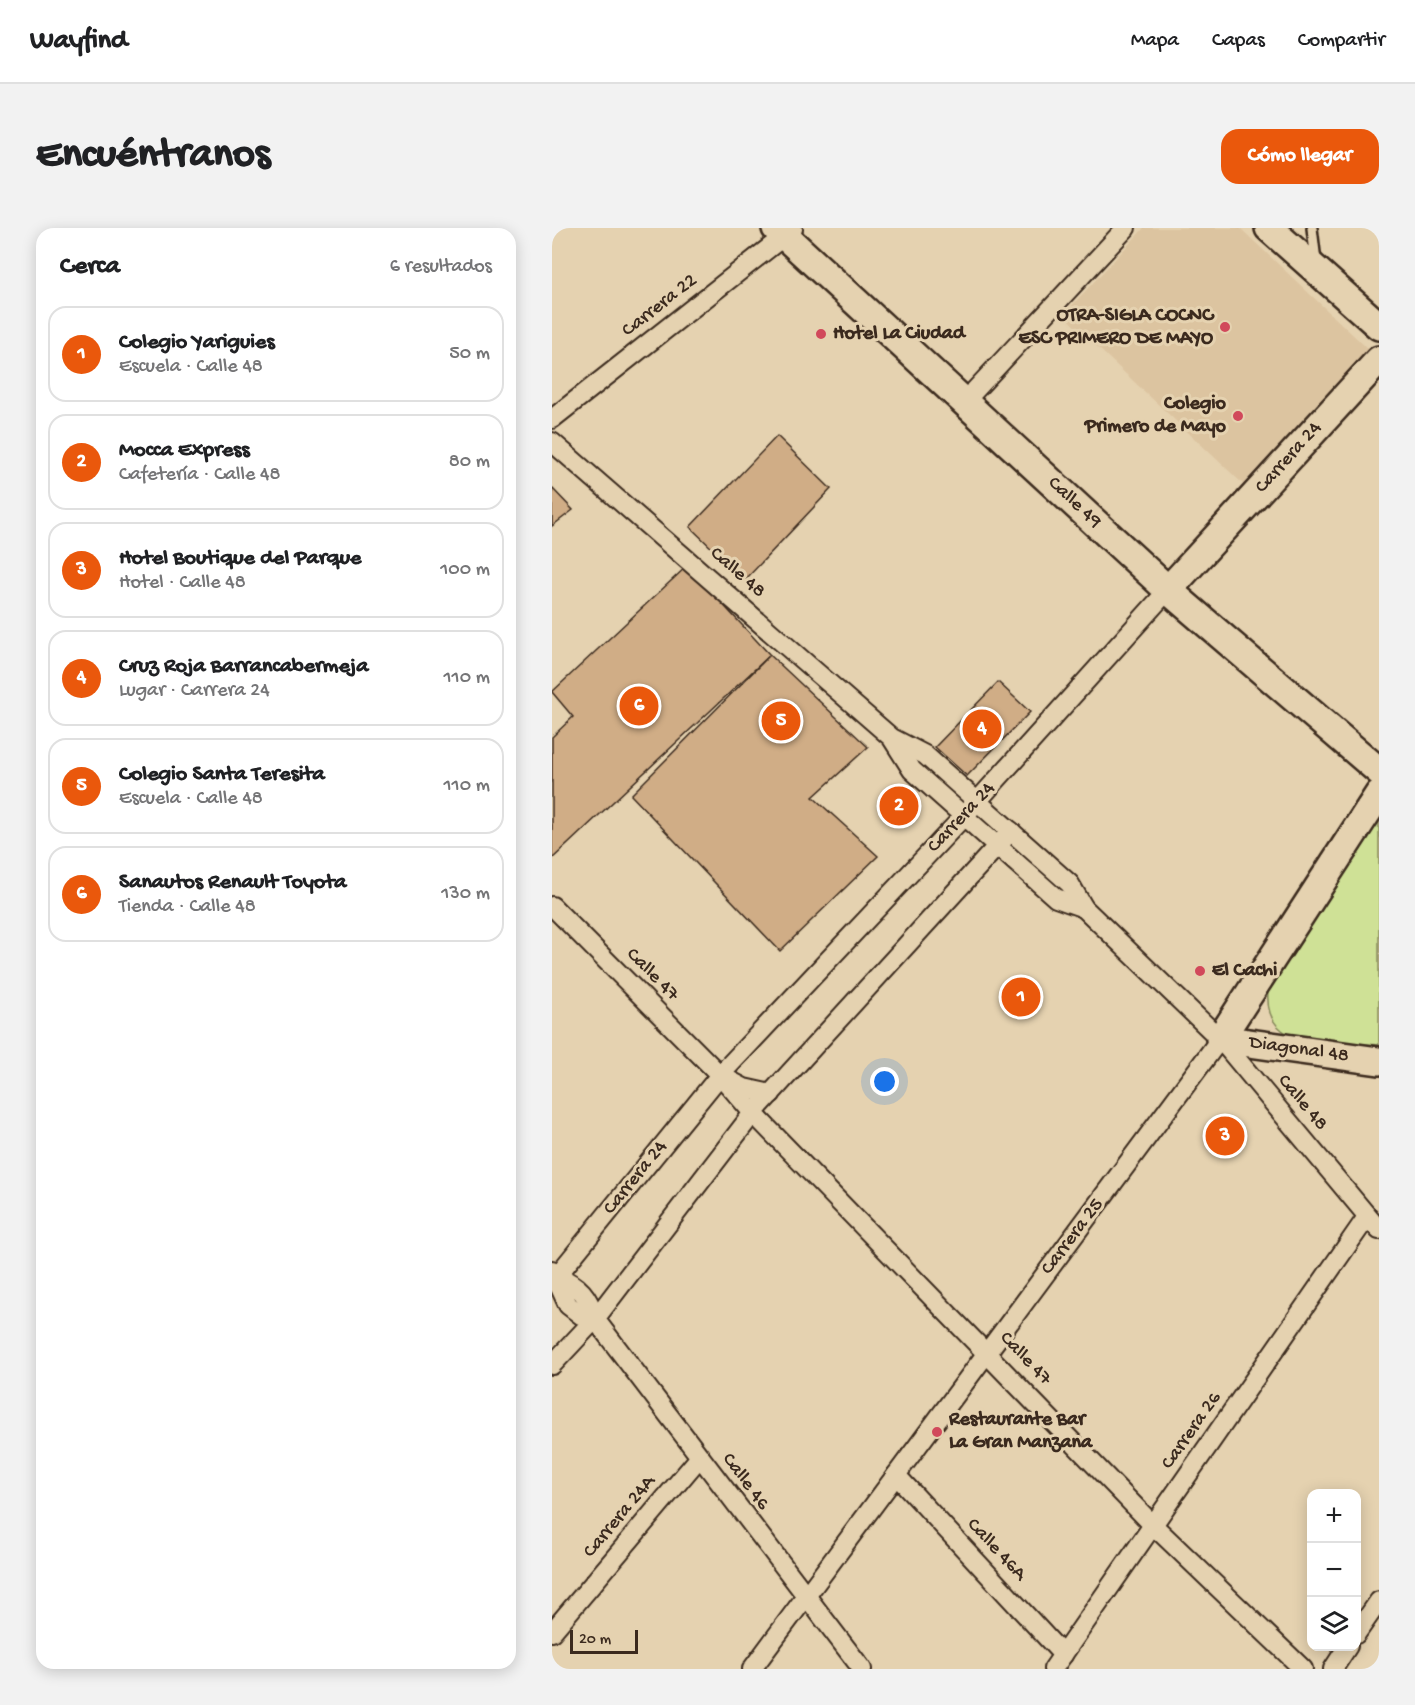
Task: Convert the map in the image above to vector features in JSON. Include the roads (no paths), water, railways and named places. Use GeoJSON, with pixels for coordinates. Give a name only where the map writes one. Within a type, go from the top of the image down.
{"type":"FeatureCollection","features":[{"type":"Feature","properties":{"kind":"street"},"geometry":{"type":"LineString","coordinates":[[964,401],[1126,228]]}},
{"type":"Feature","properties":{"kind":"street"},"geometry":{"type":"LineString","coordinates":[[1269,228],[1379,326]]}},
{"type":"Feature","properties":{"kind":"street","name":"Calle 49"},"geometry":{"type":"LineString","coordinates":[[785,231],[1168,590],[1379,771]]}},
{"type":"Feature","properties":{"kind":"street","name":"Carrera 22"},"geometry":{"type":"LineString","coordinates":[[552,419],[785,231]]}},
{"type":"Feature","properties":{"kind":"street","name":"Carrera 24"},"geometry":{"type":"LineString","coordinates":[[554,1276],[720,1075],[964,816],[1379,360]]}},
{"type":"Feature","properties":{"kind":"street","name":"Calle 48"},"geometry":{"type":"LineString","coordinates":[[552,442],[892,738],[925,755],[1070,884],[1084,909],[1220,1039],[1373,1224]]}},
{"type":"Feature","properties":{"kind":"street","name":"Calle 48"},"geometry":{"type":"LineString","coordinates":[[892,738],[912,770],[1056,898],[1084,909]]}},
{"type":"Feature","properties":{"kind":"street","name":"Carrera 25"},"geometry":{"type":"LineString","coordinates":[[752,1669],[1220,1039],[1379,794]]}},
{"type":"Feature","properties":{"kind":"street"},"geometry":{"type":"LineString","coordinates":[[552,1365],[595,1319],[753,1113],[1011,831]]}},
{"type":"Feature","properties":{"kind":"street","name":"Calle 47"},"geometry":{"type":"LineString","coordinates":[[552,906],[720,1075],[753,1113],[1154,1526],[1303,1669]]}},
{"type":"Feature","properties":{"kind":"street","name":"Diagonal 48"},"geometry":{"type":"LineString","coordinates":[[1220,1039],[1379,1060]]}},
{"type":"Feature","properties":{"kind":"street","name":"Calle 47"},"geometry":{"type":"LineString","coordinates":[[720,1075],[744,1088],[771,1094]]}},
{"type":"Feature","properties":{"kind":"street","name":"Carrera 26"},"geometry":{"type":"LineString","coordinates":[[1058,1662],[1373,1224]]}},
{"type":"Feature","properties":{"kind":"street","name":"Calle 46"},"geometry":{"type":"LineString","coordinates":[[554,1276],[568,1305],[581,1315],[595,1319],[805,1598],[862,1669]]}},
{"type":"Feature","properties":{"kind":"street","name":"Carrera 24A"},"geometry":{"type":"LineString","coordinates":[[552,1632],[699,1458]]}},
{"type":"Feature","properties":{"kind":"street","name":"Calle 46A"},"geometry":{"type":"LineString","coordinates":[[896,1475],[1058,1662]]}},
{"type":"Feature","properties":{"kind":"street"},"geometry":{"type":"LineString","coordinates":[[1361,1627],[1379,1601]]}},
{"type":"Feature","properties":{"kind":"street"},"geometry":{"type":"LineString","coordinates":[[1333,1669],[1345,1651]]}},
{"type":"Feature","properties":{"kind":"lane"},"geometry":{"type":"LineString","coordinates":[[1312,228],[1318,271]]}},
{"type":"Feature","properties":{"kind":"place","name":"OTRA-SIGLA COCNC ESC PRIMERO DE MAYO"},"geometry":{"type":"Point","coordinates":[1225,327]}},
{"type":"Feature","properties":{"kind":"place","name":"Hotel La Ciudad"},"geometry":{"type":"Point","coordinates":[821,334]}},
{"type":"Feature","properties":{"kind":"place","name":"Colegio Primero de Mayo"},"geometry":{"type":"Point","coordinates":[1238,416]}},
{"type":"Feature","properties":{"kind":"place","name":"Sanautos Renault Toyota"},"geometry":{"type":"Point","coordinates":[639,706]}},
{"type":"Feature","properties":{"kind":"place","name":"Colegio Santa Teresita"},"geometry":{"type":"Point","coordinates":[781,721]}},
{"type":"Feature","properties":{"kind":"place","name":"Cruz Roja Barrancabermeja"},"geometry":{"type":"Point","coordinates":[982,729]}},
{"type":"Feature","properties":{"kind":"place","name":"Mocca Express"},"geometry":{"type":"Point","coordinates":[899,806]}},
{"type":"Feature","properties":{"kind":"place","name":"El Cachi"},"geometry":{"type":"Point","coordinates":[1200,971]}},
{"type":"Feature","properties":{"kind":"place","name":"Colegio Yariguies"},"geometry":{"type":"Point","coordinates":[1021,997]}},
{"type":"Feature","properties":{"kind":"place","name":"Hotel Boutique del Parque"},"geometry":{"type":"Point","coordinates":[1225,1136]}},
{"type":"Feature","properties":{"kind":"place","name":"Restaurante Bar La Gran Manzana"},"geometry":{"type":"Point","coordinates":[937,1432]}}]}
